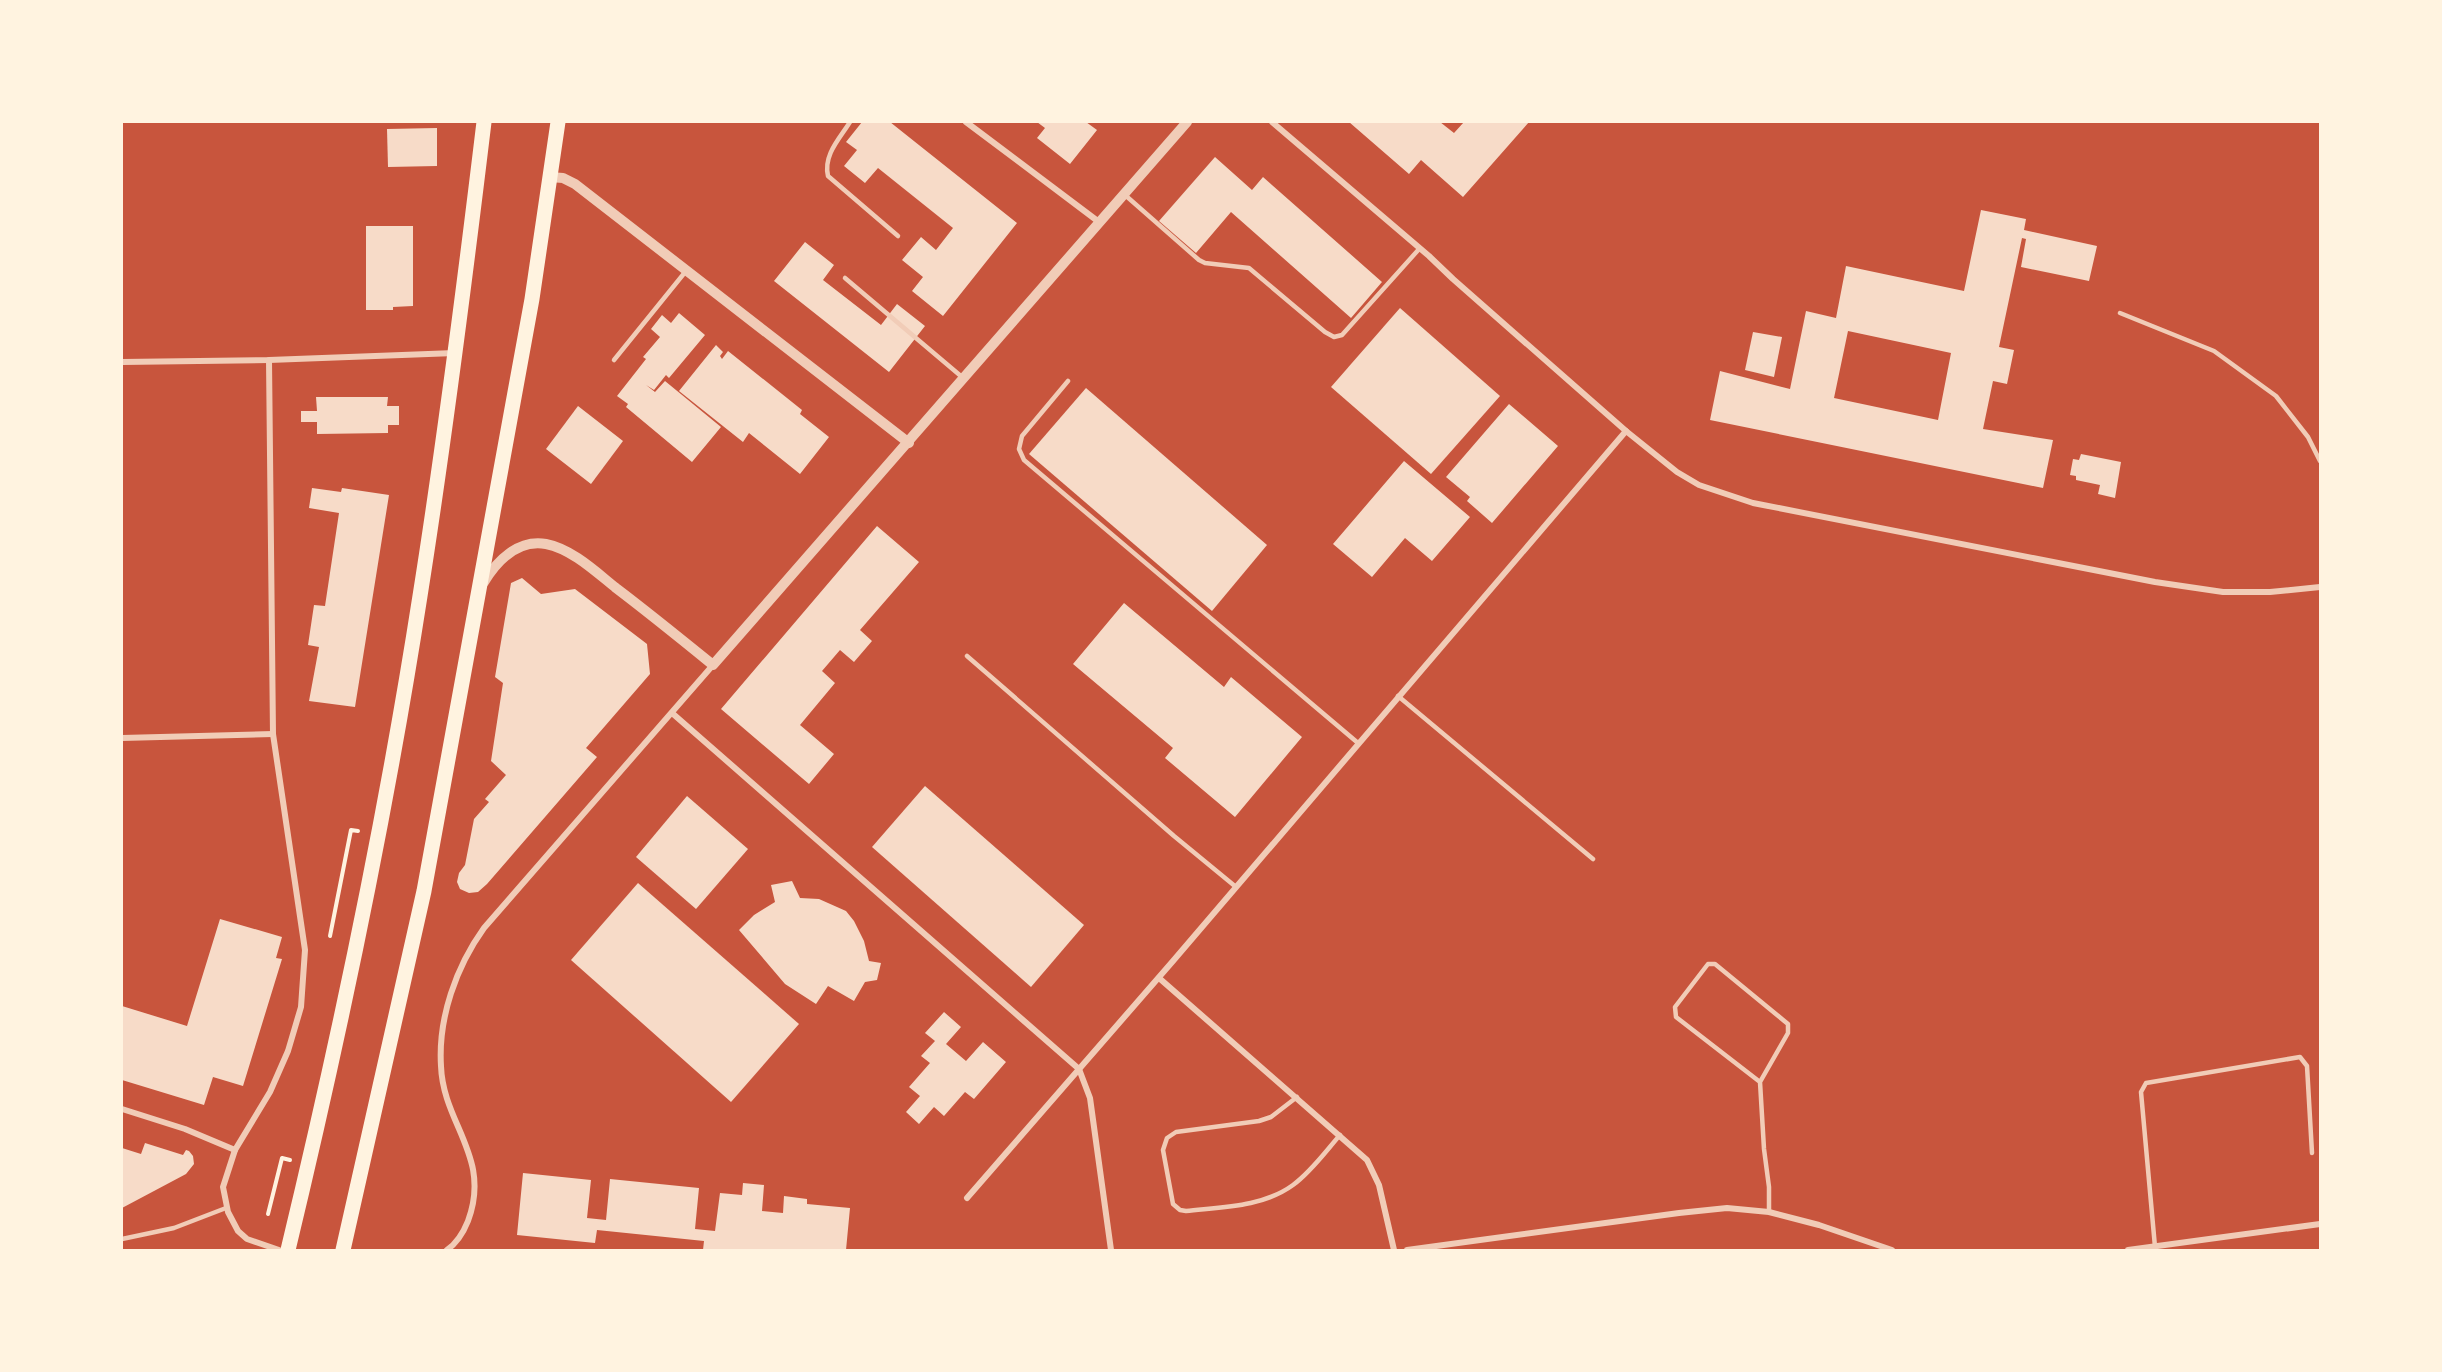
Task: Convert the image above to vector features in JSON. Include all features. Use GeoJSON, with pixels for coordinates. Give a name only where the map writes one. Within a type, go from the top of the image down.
{"type":"FeatureCollection","features":[{"type":"Feature","properties":{"kind":"main road"},"geometry":{"type":"LineString","coordinates":[[288,1251],[370,877],[420,596],[455,352],[484,122]]}},
{"type":"Feature","properties":{"kind":"main road"},"geometry":{"type":"LineString","coordinates":[[343,1251],[424,891],[532,299],[558,122]]}},
{"type":"Feature","properties":{"kind":"street"},"geometry":{"type":"LineString","coordinates":[[966,122],[1099,222]]}},
{"type":"Feature","properties":{"kind":"street"},"geometry":{"type":"LineString","coordinates":[[452,1250],[464,1230],[475,1192],[471,1157],[443,1087],[440,1065],[443,1029],[453,986],[473,944],[484,928],[1187,122]]}},
{"type":"Feature","properties":{"kind":"street"},"geometry":{"type":"LineString","coordinates":[[1272,122],[1420,248],[1626,431],[1677,472],[1699,485],[1754,503],[2155,582],[2223,592],[2270,592],[2320,587]]}},
{"type":"Feature","properties":{"kind":"street"},"geometry":{"type":"LineString","coordinates":[[550,177],[563,178],[575,184],[909,443]]}},
{"type":"Feature","properties":{"kind":"street"},"geometry":{"type":"LineString","coordinates":[[122,362],[270,360],[455,352]]}},
{"type":"Feature","properties":{"kind":"street"},"geometry":{"type":"LineString","coordinates":[[270,360],[273,734],[306,950],[301,1007],[288,1051],[270,1092],[235,1150],[223,1187],[226,1208],[232,1223],[247,1239],[279,1251]]}},
{"type":"Feature","properties":{"kind":"street"},"geometry":{"type":"LineString","coordinates":[[967,1198],[1159,978],[1626,431]]}},
{"type":"Feature","properties":{"kind":"street"},"geometry":{"type":"LineString","coordinates":[[480,587],[494,565],[507,554],[521,547],[546,544],[584,563],[713,665]]}},
{"type":"Feature","properties":{"kind":"street"},"geometry":{"type":"LineString","coordinates":[[672,713],[1078,1069],[1090,1098],[1111,1251]]}},
{"type":"Feature","properties":{"kind":"street"},"geometry":{"type":"LineString","coordinates":[[122,738],[273,734]]}},
{"type":"Feature","properties":{"kind":"street"},"geometry":{"type":"LineString","coordinates":[[1159,978],[1367,1160],[1379,1185],[1394,1251]]}},
{"type":"Feature","properties":{"kind":"street"},"geometry":{"type":"LineString","coordinates":[[122,1109],[184,1129],[235,1150]]}},
{"type":"Feature","properties":{"kind":"street"},"geometry":{"type":"LineString","coordinates":[[1407,1251],[1727,1208],[1769,1212],[1819,1225],[1892,1251]]}},
{"type":"Feature","properties":{"kind":"street"},"geometry":{"type":"LineString","coordinates":[[2128,1251],[2320,1224]]}},
{"type":"Feature","properties":{"kind":"lane"},"geometry":{"type":"LineString","coordinates":[[850,122],[828,156],[826,169],[828,176],[898,236]]}},
{"type":"Feature","properties":{"kind":"lane"},"geometry":{"type":"LineString","coordinates":[[1124,194],[1199,260],[1215,265],[1249,268],[1334,337],[1342,335],[1420,248]]}},
{"type":"Feature","properties":{"kind":"lane"},"geometry":{"type":"LineString","coordinates":[[614,360],[686,271]]}},
{"type":"Feature","properties":{"kind":"lane"},"geometry":{"type":"LineString","coordinates":[[844,278],[964,378]]}},
{"type":"Feature","properties":{"kind":"lane"},"geometry":{"type":"LineString","coordinates":[[2120,313],[2214,351],[2276,396],[2307,437],[2320,462]]}},
{"type":"Feature","properties":{"kind":"lane"},"geometry":{"type":"LineString","coordinates":[[1068,381],[1022,436],[1019,449],[1024,459],[1358,743]]}},
{"type":"Feature","properties":{"kind":"lane"},"geometry":{"type":"LineString","coordinates":[[967,656],[1236,887]]}},
{"type":"Feature","properties":{"kind":"lane"},"geometry":{"type":"LineString","coordinates":[[1398,696],[1593,859]]}},
{"type":"Feature","properties":{"kind":"lane"},"geometry":{"type":"LineString","coordinates":[[1761,1082],[1676,1017],[1676,1007],[1708,964],[1715,964],[1788,1024],[1788,1033],[1761,1082],[1769,1212]]}},
{"type":"Feature","properties":{"kind":"lane"},"geometry":{"type":"LineString","coordinates":[[2155,1247],[2141,1092],[2146,1083],[2300,1057],[2307,1066],[2312,1154]]}},
{"type":"Feature","properties":{"kind":"lane"},"geometry":{"type":"LineString","coordinates":[[1297,1097],[1271,1117],[1259,1121],[1176,1132],[1167,1138],[1163,1150],[1173,1204],[1186,1211],[1261,1201],[1279,1195],[1295,1184],[1340,1135]]}},
{"type":"Feature","properties":{"kind":"lane"},"geometry":{"type":"LineString","coordinates":[[122,1239],[174,1228],[226,1208]]}},
{"type":"Feature","properties":{"kind":"path"},"geometry":{"type":"LineString","coordinates":[[330,936],[351,830],[364,832]]}},
{"type":"Feature","properties":{"kind":"path"},"geometry":{"type":"LineString","coordinates":[[268,1214],[282,1158],[294,1161]]}},
{"type":"Feature","properties":{"kind":"building"},"geometry":{"type":"Polygon","coordinates":[[[862,122],[890,122],[1017,223],[943,316],[912,291],[923,277],[902,260],[921,237],[936,250],[953,228],[878,168],[865,183],[844,166],[857,150],[846,142],[862,122]]]}},
{"type":"Feature","properties":{"kind":"building"},"geometry":{"type":"Polygon","coordinates":[[[1037,122],[1086,122],[1097,130],[1070,164],[1037,138],[1045,128],[1037,122]]]}},
{"type":"Feature","properties":{"kind":"building"},"geometry":{"type":"Polygon","coordinates":[[[1349,122],[1440,122],[1454,133],[1464,122],[1529,122],[1463,197],[1421,160],[1409,174],[1349,122]]]}},
{"type":"Feature","properties":{"kind":"building"},"geometry":{"type":"Polygon","coordinates":[[[437,128],[437,166],[388,167],[387,129],[437,128]]]}},
{"type":"Feature","properties":{"kind":"building"},"geometry":{"type":"Polygon","coordinates":[[[1215,157],[1252,190],[1263,177],[1382,282],[1351,318],[1231,212],[1196,253],[1159,221],[1215,157]]]}},
{"type":"Feature","properties":{"kind":"building"},"geometry":{"type":"Polygon","coordinates":[[[1981,210],[2026,219],[2024,230],[2097,246],[2089,281],[2021,267],[2026,239],[2022,238],[1999,347],[2014,350],[2007,384],[1993,381],[1983,429],[2053,440],[2043,488],[1710,420],[1720,371],[1790,389],[1806,311],[1836,318],[1846,266],[1964,291],[1981,210]],[[1848,331],[1834,398],[1938,420],[1951,353],[1848,331]]]}},
{"type":"Feature","properties":{"kind":"building"},"geometry":{"type":"Polygon","coordinates":[[[366,226],[413,226],[413,306],[393,307],[393,310],[366,310],[366,226]]]}},
{"type":"Feature","properties":{"kind":"building"},"geometry":{"type":"Polygon","coordinates":[[[805,242],[834,265],[823,280],[881,325],[897,304],[925,326],[889,372],[774,281],[805,242]]]}},
{"type":"Feature","properties":{"kind":"building"},"geometry":{"type":"Polygon","coordinates":[[[1400,308],[1500,396],[1431,474],[1331,387],[1400,308]]]}},
{"type":"Feature","properties":{"kind":"building"},"geometry":{"type":"Polygon","coordinates":[[[679,313],[705,335],[669,378],[666,375],[654,390],[646,385],[655,392],[665,381],[721,427],[692,462],[626,407],[628,404],[617,396],[646,359],[643,357],[660,337],[651,329],[662,315],[671,323],[679,313]]]}},
{"type":"Feature","properties":{"kind":"building"},"geometry":{"type":"Polygon","coordinates":[[[1753,332],[1782,337],[1774,377],[1745,370],[1753,332]]]}},
{"type":"Feature","properties":{"kind":"building"},"geometry":{"type":"Polygon","coordinates":[[[716,345],[723,352],[720,356],[722,359],[728,351],[802,410],[800,414],[829,437],[800,474],[749,433],[743,442],[679,391],[716,345]]]}},
{"type":"Feature","properties":{"kind":"building"},"geometry":{"type":"Polygon","coordinates":[[[1086,388],[1267,545],[1212,611],[1029,454],[1086,388]]]}},
{"type":"Feature","properties":{"kind":"building"},"geometry":{"type":"Polygon","coordinates":[[[316,397],[388,397],[387,406],[399,406],[399,425],[388,425],[388,433],[317,434],[317,422],[301,422],[301,411],[317,411],[316,397]]]}},
{"type":"Feature","properties":{"kind":"building"},"geometry":{"type":"Polygon","coordinates":[[[1509,404],[1558,446],[1492,523],[1467,501],[1470,497],[1446,477],[1509,404]]]}},
{"type":"Feature","properties":{"kind":"building"},"geometry":{"type":"Polygon","coordinates":[[[578,406],[623,441],[591,484],[546,449],[578,406]]]}},
{"type":"Feature","properties":{"kind":"building"},"geometry":{"type":"Polygon","coordinates":[[[2081,454],[2121,462],[2115,498],[2098,494],[2100,485],[2076,480],[2076,476],[2070,475],[2073,459],[2079,460],[2081,454]]]}},
{"type":"Feature","properties":{"kind":"building"},"geometry":{"type":"Polygon","coordinates":[[[1404,461],[1470,517],[1432,561],[1405,538],[1372,577],[1333,544],[1404,461]]]}},
{"type":"Feature","properties":{"kind":"building"},"geometry":{"type":"Polygon","coordinates":[[[312,488],[341,492],[342,488],[389,495],[355,707],[309,701],[319,647],[308,645],[314,605],[325,606],[339,513],[309,508],[312,488]]]}},
{"type":"Feature","properties":{"kind":"building"},"geometry":{"type":"Polygon","coordinates":[[[877,526],[919,562],[860,630],[872,641],[854,662],[840,650],[822,671],[835,683],[800,725],[834,754],[809,784],[721,709],[877,526]]]}},
{"type":"Feature","properties":{"kind":"building"},"geometry":{"type":"Polygon","coordinates":[[[522,578],[541,594],[575,589],[647,644],[650,674],[586,748],[597,757],[487,884],[478,892],[469,893],[460,889],[457,882],[459,873],[465,865],[474,819],[489,802],[485,799],[506,775],[491,761],[503,683],[495,677],[511,583],[522,578]]]}},
{"type":"Feature","properties":{"kind":"building"},"geometry":{"type":"Polygon","coordinates":[[[1124,603],[1224,687],[1231,677],[1302,737],[1235,817],[1165,758],[1173,748],[1073,664],[1124,603]]]}},
{"type":"Feature","properties":{"kind":"building"},"geometry":{"type":"Polygon","coordinates":[[[925,786],[1084,925],[1031,987],[872,847],[925,786]]]}},
{"type":"Feature","properties":{"kind":"building"},"geometry":{"type":"Polygon","coordinates":[[[687,796],[748,849],[696,909],[636,857],[687,796]]]}},
{"type":"Feature","properties":{"kind":"building"},"geometry":{"type":"Polygon","coordinates":[[[792,881],[800,898],[819,899],[846,911],[864,941],[869,961],[881,963],[877,980],[865,982],[854,1001],[828,986],[816,1004],[785,984],[739,930],[754,915],[775,902],[771,885],[792,881]]]}},
{"type":"Feature","properties":{"kind":"building"},"geometry":{"type":"Polygon","coordinates":[[[638,883],[799,1024],[731,1102],[571,960],[638,883]]]}},
{"type":"Feature","properties":{"kind":"building"},"geometry":{"type":"Polygon","coordinates":[[[220,919],[282,937],[276,958],[282,959],[243,1086],[213,1077],[204,1105],[122,1080],[122,1006],[187,1026],[220,919]]]}},
{"type":"Feature","properties":{"kind":"building"},"geometry":{"type":"Polygon","coordinates":[[[944,1012],[961,1027],[946,1044],[966,1061],[983,1042],[1006,1062],[974,1099],[965,1092],[944,1116],[934,1107],[919,1124],[906,1112],[920,1096],[909,1087],[930,1063],[921,1056],[935,1041],[925,1033],[944,1012]]]}},
{"type":"Feature","properties":{"kind":"building"},"geometry":{"type":"Polygon","coordinates":[[[145,1143],[183,1155],[186,1150],[189,1151],[193,1156],[194,1164],[186,1174],[122,1208],[122,1148],[141,1154],[145,1143]]]}},
{"type":"Feature","properties":{"kind":"building"},"geometry":{"type":"Polygon","coordinates":[[[523,1173],[591,1180],[587,1218],[606,1220],[610,1179],[699,1188],[695,1229],[715,1231],[720,1193],[742,1195],[743,1183],[764,1185],[762,1211],[783,1213],[784,1196],[807,1199],[807,1204],[850,1208],[846,1250],[703,1250],[704,1241],[597,1230],[595,1243],[517,1235],[523,1173]]]}}]}
